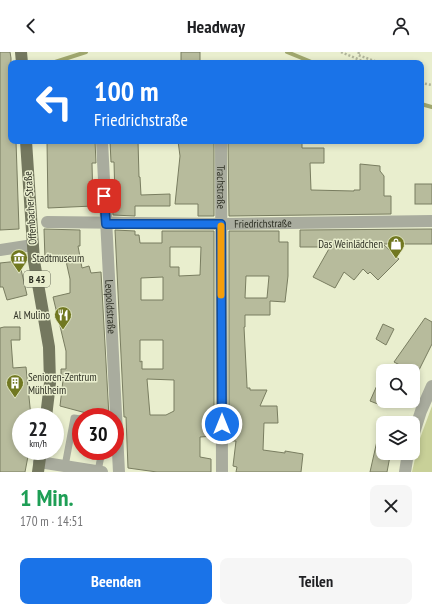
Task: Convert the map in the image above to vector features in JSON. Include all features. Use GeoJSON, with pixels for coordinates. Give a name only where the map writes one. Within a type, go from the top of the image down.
{"type":"FeatureCollection","features":[{"type":"Feature","properties":{"kind":"main road","name":"Offenbacher Straße"},"geometry":{"type":"LineString","coordinates":[[26,144],[33,245],[49,347],[50,383],[47,408]]}},
{"type":"Feature","properties":{"kind":"street","name":"Leopoldstraße"},"geometry":{"type":"LineString","coordinates":[[102,144],[119,472]]}},
{"type":"Feature","properties":{"kind":"street","name":"Trachstraße"},"geometry":{"type":"LineString","coordinates":[[221,144],[222,472]]}},
{"type":"Feature","properties":{"kind":"street","name":"Friedrichstraße"},"geometry":{"type":"LineString","coordinates":[[47,222],[106,224],[221,224],[432,221]]}},
{"type":"Feature","properties":{"kind":"street"},"geometry":{"type":"LineString","coordinates":[[0,250],[33,245]]}},
{"type":"Feature","properties":{"kind":"street"},"geometry":{"type":"LineString","coordinates":[[419,416],[432,386]]}},
{"type":"Feature","properties":{"kind":"street"},"geometry":{"type":"LineString","coordinates":[[405,472],[407,460]]}},
{"type":"Feature","properties":{"kind":"street"},"geometry":{"type":"LineString","coordinates":[[39,462],[100,472]]}},
{"type":"Feature","properties":{"kind":"lane"},"geometry":{"type":"LineString","coordinates":[[65,466],[72,429]]}},
{"type":"Feature","properties":{"kind":"lane"},"geometry":{"type":"LineString","coordinates":[[100,472],[101,460]]}},
{"type":"Feature","properties":{"kind":"path"},"geometry":{"type":"LineString","coordinates":[[341,52],[360,60]]}},
{"type":"Feature","properties":{"kind":"path"},"geometry":{"type":"LineString","coordinates":[[360,52],[358,55],[372,60]]}},
{"type":"Feature","properties":{"kind":"green space"},"geometry":{"type":"Polygon","coordinates":[[[432,406],[432,472],[412,472],[415,460],[420,460],[420,438],[432,406]]]}},
{"type":"Feature","properties":{"kind":"building"},"geometry":{"type":"Polygon","coordinates":[[[0,52],[10,52],[11,60],[8,60],[8,144],[16,144],[19,229],[0,230],[0,52]]]}},
{"type":"Feature","properties":{"kind":"building"},"geometry":{"type":"Polygon","coordinates":[[[181,52],[200,52],[200,60],[181,60],[181,52]]]}},
{"type":"Feature","properties":{"kind":"building"},"geometry":{"type":"Polygon","coordinates":[[[47,144],[95,144],[96,163],[92,163],[93,206],[48,208],[47,144]]]}},
{"type":"Feature","properties":{"kind":"building"},"geometry":{"type":"Polygon","coordinates":[[[110,144],[138,144],[141,195],[170,194],[170,206],[135,206],[135,216],[113,215],[112,199],[115,199],[114,162],[111,162],[110,144]]]}},
{"type":"Feature","properties":{"kind":"building"},"geometry":{"type":"Polygon","coordinates":[[[178,144],[214,144],[214,216],[198,216],[198,204],[175,204],[180,156],[178,144]]]}},
{"type":"Feature","properties":{"kind":"building"},"geometry":{"type":"Polygon","coordinates":[[[228,144],[302,144],[302,148],[324,148],[324,163],[310,163],[311,190],[360,190],[360,164],[380,166],[380,171],[384,176],[384,196],[391,196],[391,214],[229,216],[228,144]]]}},
{"type":"Feature","properties":{"kind":"building"},"geometry":{"type":"Polygon","coordinates":[[[415,184],[432,184],[432,204],[415,204],[415,184]]]}},
{"type":"Feature","properties":{"kind":"building"},"geometry":{"type":"Polygon","coordinates":[[[44,229],[80,230],[80,246],[78,246],[82,268],[89,266],[91,273],[101,272],[109,408],[72,408],[72,409],[60,406],[63,380],[61,379],[61,369],[66,369],[66,351],[53,297],[70,293],[70,279],[66,261],[55,262],[55,259],[45,259],[44,229]]]}},
{"type":"Feature","properties":{"kind":"building"},"geometry":{"type":"Polygon","coordinates":[[[432,229],[432,244],[383,244],[399,259],[378,280],[370,272],[368,274],[363,269],[354,280],[344,272],[335,288],[313,277],[330,247],[300,247],[300,230],[432,229]]]}},
{"type":"Feature","properties":{"kind":"building"},"geometry":{"type":"Polygon","coordinates":[[[115,230],[135,231],[135,235],[139,235],[140,243],[162,243],[162,231],[214,231],[214,436],[200,437],[200,457],[211,459],[211,472],[157,472],[128,468],[126,417],[124,417],[115,230]],[[170,247],[170,267],[179,267],[179,276],[200,275],[201,247],[170,247]],[[163,277],[141,278],[141,300],[163,300],[163,277]],[[140,340],[140,362],[142,361],[142,369],[163,369],[163,340],[140,340]],[[147,379],[150,415],[166,415],[174,411],[174,380],[147,379]]]}},
{"type":"Feature","properties":{"kind":"building"},"geometry":{"type":"Polygon","coordinates":[[[229,231],[279,231],[279,242],[288,242],[288,276],[285,302],[270,301],[270,315],[245,315],[244,327],[247,388],[250,388],[250,390],[267,390],[260,406],[277,406],[278,423],[264,423],[263,450],[303,454],[301,472],[236,472],[237,467],[233,466],[236,441],[231,441],[231,436],[229,436],[229,231]],[[246,276],[245,298],[267,298],[269,276],[246,276]]]}},
{"type":"Feature","properties":{"kind":"building"},"geometry":{"type":"Polygon","coordinates":[[[19,261],[27,295],[7,300],[3,287],[0,287],[0,263],[19,261]]]}},
{"type":"Feature","properties":{"kind":"building"},"geometry":{"type":"Polygon","coordinates":[[[425,318],[432,322],[432,344],[420,368],[420,364],[398,364],[394,362],[425,318]]]}},
{"type":"Feature","properties":{"kind":"building"},"geometry":{"type":"Polygon","coordinates":[[[383,324],[394,329],[386,345],[376,339],[383,324]]]}},
{"type":"Feature","properties":{"kind":"building","name":"Senioren-Zentrum Mühlheim"},"geometry":{"type":"Polygon","coordinates":[[[20,327],[20,340],[11,340],[13,368],[26,367],[30,408],[12,408],[12,460],[27,460],[25,472],[0,472],[0,328],[20,327]]]}},
{"type":"Feature","properties":{"kind":"building"},"geometry":{"type":"Polygon","coordinates":[[[376,388],[376,403],[370,401],[376,388]]]}},
{"type":"Feature","properties":{"kind":"building"},"geometry":{"type":"Polygon","coordinates":[[[376,445],[376,460],[389,460],[387,472],[370,472],[376,445]]]}},
{"type":"Feature","properties":{"kind":"waterway"},"geometry":{"type":"LineString","coordinates":[[61,60],[86,52]]}},
{"type":"Feature","properties":{"kind":"waterway"},"geometry":{"type":"LineString","coordinates":[[287,52],[307,60]]}},
{"type":"Feature","properties":{"kind":"waterway"},"geometry":{"type":"LineString","coordinates":[[424,105],[432,107]]}},
{"type":"Feature","properties":{"kind":"slow traffic"},"geometry":{"type":"LineString","coordinates":[[221,226],[221,295]]}},
{"type":"Feature","properties":{"kind":"place","name":"Das Weinlädchen"},"geometry":{"type":"Point","coordinates":[396,259]}},
{"type":"Feature","properties":{"kind":"place","name":"Stadtmuseum"},"geometry":{"type":"Point","coordinates":[19,273]}},
{"type":"Feature","properties":{"kind":"place","name":"Al Mulino"},"geometry":{"type":"Point","coordinates":[63,330]}},
{"type":"Feature","properties":{"kind":"place","name":"Senioren-Zentrum Mühlheim"},"geometry":{"type":"Point","coordinates":[15,398]}},
{"type":"Feature","properties":{"kind":"route"},"geometry":{"type":"LineString","coordinates":[[104,196],[106,224],[221,224],[222,424]]}}]}
